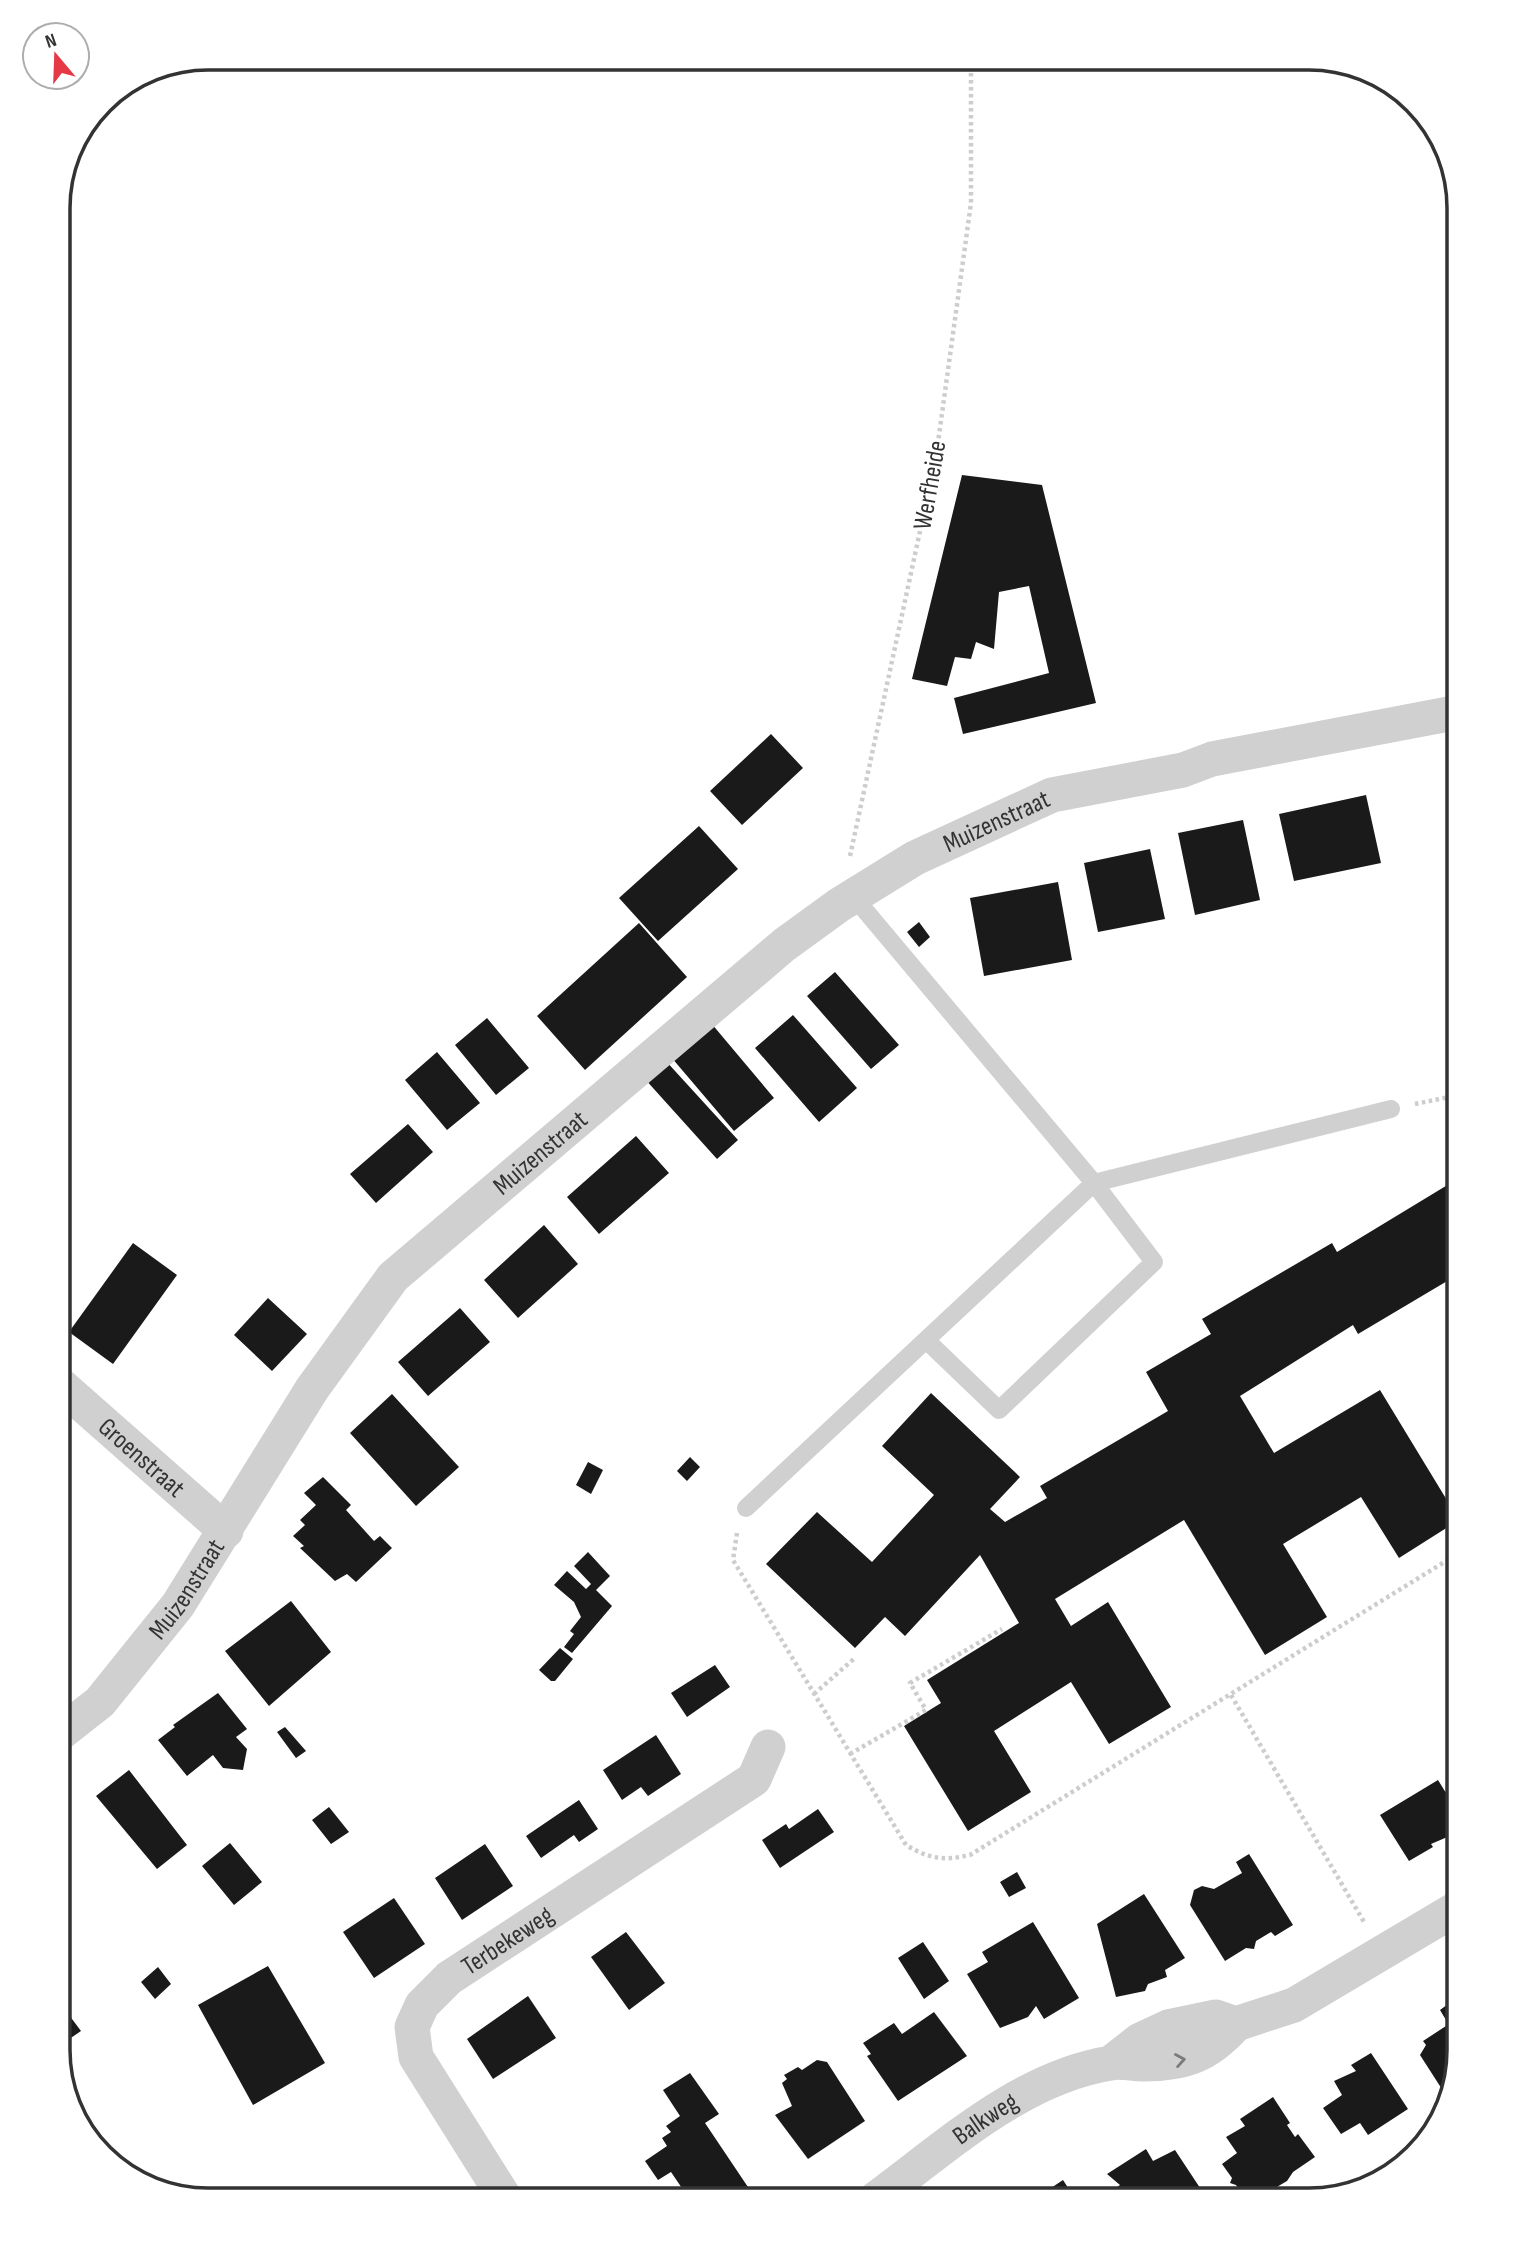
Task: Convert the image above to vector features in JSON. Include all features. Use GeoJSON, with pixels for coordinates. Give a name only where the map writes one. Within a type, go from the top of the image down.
{"type":"FeatureCollection","features":[{"type":"Feature","properties":{"kind":"street","name":"Muizenstraat"},"geometry":{"type":"LineString","coordinates":[[70,1726],[100,1702],[178,1605],[312,1390],[393,1276],[783,946],[846,900],[915,858],[1052,795],[1183,770],[1212,759],[1324,736],[1363,732],[1447,714]]}},
{"type":"Feature","properties":{"kind":"street","name":"Groenstraat"},"geometry":{"type":"LineString","coordinates":[[70,1394],[226,1531]]}},
{"type":"Feature","properties":{"kind":"street","name":"Terbekeweg"},"geometry":{"type":"LineString","coordinates":[[498,2188],[416,2057],[412,2027],[422,2005],[449,1978],[754,1779],[768,1747]]}},
{"type":"Feature","properties":{"kind":"street","name":"Balkweg"},"geometry":{"type":"LineString","coordinates":[[890,2188],[1003,2106],[1049,2081],[1112,2062],[1146,2064],[1187,2060],[1217,2046],[1236,2024],[1294,2006],[1447,1914]]}},
{"type":"Feature","properties":{"kind":"lane"},"geometry":{"type":"LineString","coordinates":[[846,900],[1094,1183],[1153,1262],[999,1410],[926,1340]]}},
{"type":"Feature","properties":{"kind":"lane"},"geometry":{"type":"LineString","coordinates":[[746,1508],[1094,1183],[1391,1109]]}},
{"type":"Feature","properties":{"kind":"path","name":"Werfheide"},"geometry":{"type":"LineString","coordinates":[[846,900],[936,457],[971,203],[971,70]]}},
{"type":"Feature","properties":{"kind":"path"},"geometry":{"type":"LineString","coordinates":[[1391,1109],[1446,1097]]}},
{"type":"Feature","properties":{"kind":"path"},"geometry":{"type":"LineString","coordinates":[[746,1508],[736,1534],[733,1560],[906,1845],[931,1858],[946,1860],[970,1855],[1447,1560]]}},
{"type":"Feature","properties":{"kind":"path"},"geometry":{"type":"LineString","coordinates":[[850,1754],[926,1710],[910,1683],[1002,1629]]}},
{"type":"Feature","properties":{"kind":"path"},"geometry":{"type":"LineString","coordinates":[[814,1695],[856,1657]]}},
{"type":"Feature","properties":{"kind":"path"},"geometry":{"type":"LineString","coordinates":[[1231,1695],[1383,1953]]}},
{"type":"Feature","properties":{"kind":"building"},"geometry":{"type":"Polygon","coordinates":[[[962,475],[1042,485],[1096,703],[963,734],[954,698],[1049,673],[1029,586],[999,592],[994,649],[976,642],[971,659],[955,657],[947,686],[912,679],[962,475]]]}},
{"type":"Feature","properties":{"kind":"building"},"geometry":{"type":"Polygon","coordinates":[[[771,734],[803,768],[742,825],[710,791],[771,734]]]}},
{"type":"Feature","properties":{"kind":"building"},"geometry":{"type":"Polygon","coordinates":[[[1366,795],[1381,863],[1294,881],[1279,814],[1366,795]]]}},
{"type":"Feature","properties":{"kind":"building"},"geometry":{"type":"Polygon","coordinates":[[[1243,820],[1260,900],[1195,915],[1178,833],[1243,820]]]}},
{"type":"Feature","properties":{"kind":"building"},"geometry":{"type":"Polygon","coordinates":[[[699,826],[738,869],[658,941],[619,898],[699,826]]]}},
{"type":"Feature","properties":{"kind":"building"},"geometry":{"type":"Polygon","coordinates":[[[1150,849],[1165,919],[1098,932],[1084,863],[1150,849]]]}},
{"type":"Feature","properties":{"kind":"building"},"geometry":{"type":"Polygon","coordinates":[[[1058,882],[1072,960],[984,976],[970,898],[1058,882]]]}},
{"type":"Feature","properties":{"kind":"building"},"geometry":{"type":"Polygon","coordinates":[[[919,922],[930,937],[919,947],[907,932],[919,922]]]}},
{"type":"Feature","properties":{"kind":"building"},"geometry":{"type":"Polygon","coordinates":[[[639,923],[687,977],[585,1070],[537,1016],[639,923]]]}},
{"type":"Feature","properties":{"kind":"building"},"geometry":{"type":"Polygon","coordinates":[[[835,972],[899,1045],[871,1069],[807,996],[835,972]]]}},
{"type":"Feature","properties":{"kind":"building"},"geometry":{"type":"Polygon","coordinates":[[[793,1015],[857,1088],[819,1122],[755,1048],[793,1015]]]}},
{"type":"Feature","properties":{"kind":"building"},"geometry":{"type":"Polygon","coordinates":[[[487,1018],[529,1068],[496,1095],[455,1045],[487,1018]]]}},
{"type":"Feature","properties":{"kind":"building"},"geometry":{"type":"Polygon","coordinates":[[[711,1023],[774,1098],[734,1131],[671,1057],[711,1023]]]}},
{"type":"Feature","properties":{"kind":"building"},"geometry":{"type":"Polygon","coordinates":[[[437,1052],[480,1103],[447,1130],[405,1080],[437,1052]]]}},
{"type":"Feature","properties":{"kind":"building"},"geometry":{"type":"Polygon","coordinates":[[[665,1060],[738,1140],[717,1159],[644,1078],[665,1060]]]}},
{"type":"Feature","properties":{"kind":"building"},"geometry":{"type":"Polygon","coordinates":[[[408,1124],[433,1152],[376,1203],[350,1174],[408,1124]]]}},
{"type":"Feature","properties":{"kind":"building"},"geometry":{"type":"Polygon","coordinates":[[[636,1136],[669,1173],[599,1234],[567,1197],[636,1136]]]}},
{"type":"Feature","properties":{"kind":"building"},"geometry":{"type":"Polygon","coordinates":[[[1447,1185],[1447,1281],[1358,1334],[1353,1325],[1240,1396],[1274,1453],[1380,1390],[1447,1500],[1447,1528],[1399,1558],[1361,1497],[1283,1544],[1327,1617],[1265,1655],[1184,1520],[1055,1599],[1071,1626],[1108,1602],[1171,1707],[1109,1744],[1071,1682],[994,1731],[1031,1792],[968,1831],[904,1726],[941,1703],[927,1680],[1019,1623],[980,1555],[905,1636],[885,1617],[855,1648],[766,1564],[817,1512],[872,1562],[934,1495],[882,1446],[931,1393],[1020,1477],[990,1509],[1005,1522],[1047,1498],[1040,1486],[1168,1411],[1146,1372],[1211,1334],[1202,1319],[1332,1243],[1337,1252],[1447,1185]]]}},
{"type":"Feature","properties":{"kind":"building"},"geometry":{"type":"Polygon","coordinates":[[[544,1225],[578,1264],[518,1318],[484,1280],[544,1225]]]}},
{"type":"Feature","properties":{"kind":"building"},"geometry":{"type":"Polygon","coordinates":[[[133,1243],[177,1275],[113,1364],[70,1331],[133,1243]]]}},
{"type":"Feature","properties":{"kind":"building"},"geometry":{"type":"Polygon","coordinates":[[[268,1298],[307,1334],[272,1371],[234,1335],[268,1298]]]}},
{"type":"Feature","properties":{"kind":"building"},"geometry":{"type":"Polygon","coordinates":[[[460,1308],[490,1342],[428,1396],[398,1362],[460,1308]]]}},
{"type":"Feature","properties":{"kind":"building"},"geometry":{"type":"Polygon","coordinates":[[[392,1394],[459,1467],[416,1506],[350,1433],[392,1394]]]}},
{"type":"Feature","properties":{"kind":"building"},"geometry":{"type":"Polygon","coordinates":[[[690,1457],[700,1467],[687,1481],[677,1471],[690,1457]]]}},
{"type":"Feature","properties":{"kind":"building"},"geometry":{"type":"Polygon","coordinates":[[[588,1462],[603,1470],[591,1494],[576,1485],[588,1462]]]}},
{"type":"Feature","properties":{"kind":"building"},"geometry":{"type":"Polygon","coordinates":[[[323,1477],[351,1505],[346,1510],[374,1541],[380,1536],[392,1548],[356,1582],[347,1574],[335,1581],[300,1548],[304,1546],[293,1536],[305,1525],[300,1520],[316,1505],[304,1493],[323,1477]]]}},
{"type":"Feature","properties":{"kind":"building"},"geometry":{"type":"Polygon","coordinates":[[[588,1552],[610,1576],[596,1590],[612,1606],[572,1653],[564,1647],[574,1634],[570,1631],[581,1617],[574,1602],[554,1585],[567,1571],[586,1589],[591,1584],[574,1566],[588,1552]]]}},
{"type":"Feature","properties":{"kind":"building"},"geometry":{"type":"Polygon","coordinates":[[[291,1601],[331,1652],[269,1706],[225,1651],[291,1601]]]}},
{"type":"Feature","properties":{"kind":"building"},"geometry":{"type":"Polygon","coordinates":[[[560,1648],[573,1659],[555,1681],[551,1681],[539,1670],[560,1648]]]}},
{"type":"Feature","properties":{"kind":"building"},"geometry":{"type":"Polygon","coordinates":[[[715,1665],[730,1687],[687,1717],[671,1693],[715,1665]]]}},
{"type":"Feature","properties":{"kind":"building"},"geometry":{"type":"Polygon","coordinates":[[[218,1693],[247,1729],[236,1737],[247,1749],[243,1770],[223,1768],[213,1755],[187,1776],[158,1740],[175,1727],[173,1725],[218,1693]]]}},
{"type":"Feature","properties":{"kind":"building"},"geometry":{"type":"Polygon","coordinates":[[[285,1727],[306,1751],[296,1758],[277,1732],[285,1727]]]}},
{"type":"Feature","properties":{"kind":"building"},"geometry":{"type":"Polygon","coordinates":[[[656,1735],[681,1774],[648,1796],[641,1787],[622,1800],[603,1770],[656,1735]]]}},
{"type":"Feature","properties":{"kind":"building"},"geometry":{"type":"Polygon","coordinates":[[[129,1770],[187,1845],[157,1869],[96,1796],[129,1770]]]}},
{"type":"Feature","properties":{"kind":"building"},"geometry":{"type":"Polygon","coordinates":[[[1438,1780],[1447,1795],[1447,1837],[1431,1844],[1433,1847],[1409,1861],[1380,1815],[1438,1780]]]}},
{"type":"Feature","properties":{"kind":"building"},"geometry":{"type":"Polygon","coordinates":[[[579,1800],[598,1829],[579,1842],[574,1835],[541,1858],[526,1836],[579,1800]]]}},
{"type":"Feature","properties":{"kind":"building"},"geometry":{"type":"Polygon","coordinates":[[[329,1807],[349,1832],[331,1844],[312,1820],[329,1807]]]}},
{"type":"Feature","properties":{"kind":"building"},"geometry":{"type":"Polygon","coordinates":[[[818,1809],[834,1832],[780,1868],[762,1840],[786,1824],[789,1829],[818,1809]]]}},
{"type":"Feature","properties":{"kind":"building"},"geometry":{"type":"Polygon","coordinates":[[[230,1843],[262,1882],[234,1905],[202,1866],[230,1843]]]}},
{"type":"Feature","properties":{"kind":"building"},"geometry":{"type":"Polygon","coordinates":[[[485,1844],[513,1886],[462,1920],[435,1878],[485,1844]]]}},
{"type":"Feature","properties":{"kind":"building"},"geometry":{"type":"Polygon","coordinates":[[[1249,1854],[1293,1925],[1275,1936],[1271,1932],[1256,1941],[1254,1949],[1246,1948],[1225,1961],[1190,1905],[1194,1890],[1202,1886],[1214,1889],[1242,1873],[1236,1862],[1249,1854]]]}},
{"type":"Feature","properties":{"kind":"building"},"geometry":{"type":"Polygon","coordinates":[[[1017,1872],[1026,1888],[1009,1897],[1000,1882],[1017,1872]]]}},
{"type":"Feature","properties":{"kind":"building"},"geometry":{"type":"Polygon","coordinates":[[[1144,1894],[1185,1958],[1165,1970],[1167,1977],[1148,1984],[1145,1991],[1116,1997],[1097,1924],[1144,1894]]]}},
{"type":"Feature","properties":{"kind":"building"},"geometry":{"type":"Polygon","coordinates":[[[394,1898],[425,1944],[374,1978],[343,1932],[394,1898]]]}},
{"type":"Feature","properties":{"kind":"building"},"geometry":{"type":"Polygon","coordinates":[[[1033,1922],[1079,1998],[1044,2019],[1036,2006],[1028,2017],[1000,2028],[967,1974],[988,1962],[982,1952],[1033,1922]]]}},
{"type":"Feature","properties":{"kind":"building"},"geometry":{"type":"Polygon","coordinates":[[[626,1932],[665,1983],[629,2010],[591,1957],[626,1932]]]}},
{"type":"Feature","properties":{"kind":"building"},"geometry":{"type":"Polygon","coordinates":[[[923,1942],[949,1981],[924,1999],[898,1958],[923,1942]]]}},
{"type":"Feature","properties":{"kind":"building"},"geometry":{"type":"Polygon","coordinates":[[[268,1966],[325,2063],[253,2105],[198,2005],[268,1966]]]}},
{"type":"Feature","properties":{"kind":"building"},"geometry":{"type":"Polygon","coordinates":[[[158,1967],[171,1984],[155,1999],[141,1982],[158,1967]]]}},
{"type":"Feature","properties":{"kind":"building"},"geometry":{"type":"Polygon","coordinates":[[[528,1996],[556,2038],[493,2079],[467,2039],[528,1996]]]}},
{"type":"Feature","properties":{"kind":"building"},"geometry":{"type":"Polygon","coordinates":[[[1447,2005],[1446,2068],[1441,2088],[1420,2055],[1426,2045],[1423,2041],[1446,2026],[1446,2020],[1440,2010],[1447,2005]]]}},
{"type":"Feature","properties":{"kind":"building"},"geometry":{"type":"Polygon","coordinates":[[[934,2012],[967,2056],[898,2101],[867,2056],[871,2054],[863,2043],[894,2023],[902,2034],[934,2012]]]}},
{"type":"Feature","properties":{"kind":"building"},"geometry":{"type":"Polygon","coordinates":[[[70,2016],[81,2031],[70,2039],[70,2016]]]}},
{"type":"Feature","properties":{"kind":"building"},"geometry":{"type":"Polygon","coordinates":[[[1371,2053],[1408,2109],[1368,2135],[1360,2123],[1341,2134],[1323,2108],[1342,2095],[1334,2081],[1356,2071],[1351,2065],[1371,2053]]]}},
{"type":"Feature","properties":{"kind":"building"},"geometry":{"type":"Polygon","coordinates":[[[817,2060],[827,2062],[865,2121],[808,2159],[775,2115],[792,2106],[782,2083],[787,2079],[784,2075],[798,2067],[802,2070],[817,2060]]]}},
{"type":"Feature","properties":{"kind":"building"},"geometry":{"type":"Polygon","coordinates":[[[690,2073],[719,2114],[705,2123],[749,2188],[682,2188],[671,2172],[658,2180],[645,2161],[667,2146],[662,2138],[671,2132],[666,2126],[680,2116],[663,2090],[690,2073]]]}},
{"type":"Feature","properties":{"kind":"building"},"geometry":{"type":"Polygon","coordinates":[[[1273,2097],[1290,2123],[1287,2125],[1295,2137],[1298,2134],[1315,2157],[1275,2188],[1238,2188],[1230,2183],[1232,2178],[1222,2164],[1237,2153],[1226,2137],[1245,2126],[1240,2119],[1273,2097]]]}},
{"type":"Feature","properties":{"kind":"building"},"geometry":{"type":"Polygon","coordinates":[[[1146,2149],[1153,2161],[1175,2150],[1200,2188],[1116,2188],[1120,2185],[1107,2174],[1146,2149]]]}},
{"type":"Feature","properties":{"kind":"building"},"geometry":{"type":"Polygon","coordinates":[[[1063,2180],[1068,2188],[1051,2188],[1063,2180]]]}}]}
